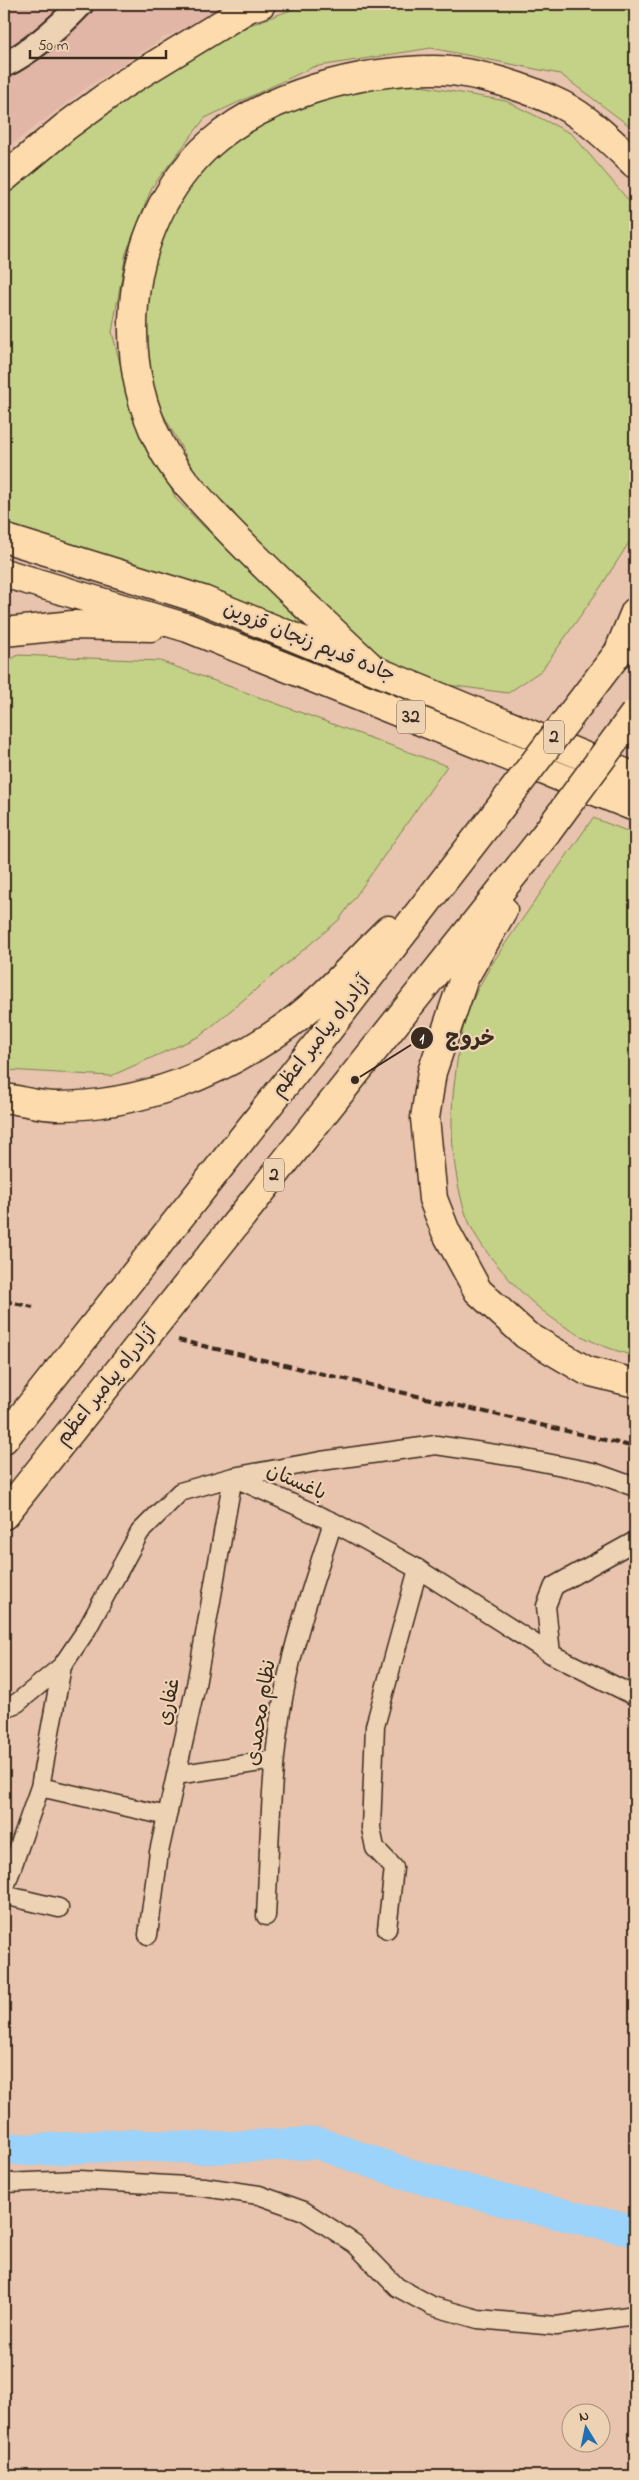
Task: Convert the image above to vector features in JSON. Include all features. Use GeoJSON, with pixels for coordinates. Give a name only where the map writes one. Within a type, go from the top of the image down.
{"type":"FeatureCollection","features":[{"type":"Feature","properties":{"kind":"highway"},"geometry":{"type":"LineString","coordinates":[[4,178],[65,127],[122,84],[248,8],[261,4]]}},
{"type":"Feature","properties":{"kind":"highway"},"geometry":{"type":"LineString","coordinates":[[373,669],[261,564],[190,489],[160,445],[142,400],[134,364],[133,323],[136,282],[146,242],[163,205],[184,171],[212,143],[240,121],[318,88],[372,74],[436,70],[493,79],[563,105],[608,138],[635,164]]}},
{"type":"Feature","properties":{"kind":"highway","name":"جاده قدیم زنجان قزوین"},"geometry":{"type":"LineString","coordinates":[[4,538],[203,600],[635,777]]}},
{"type":"Feature","properties":{"kind":"highway","name":"جاده قدیم زنجان قزوین"},"geometry":{"type":"LineString","coordinates":[[4,573],[188,628],[635,807]]}},
{"type":"Feature","properties":{"kind":"highway"},"geometry":{"type":"LineString","coordinates":[[618,653],[635,612]]}},
{"type":"Feature","properties":{"kind":"highway"},"geometry":{"type":"LineString","coordinates":[[4,632],[73,624],[188,628]]}},
{"type":"Feature","properties":{"kind":"highway","name":"آزادراه پیامبر اعظم"},"geometry":{"type":"LineString","coordinates":[[4,1439],[325,1034],[635,632]]}},
{"type":"Feature","properties":{"kind":"highway","name":"آزادراه پیامبر اعظم"},"geometry":{"type":"LineString","coordinates":[[4,1515],[545,836],[635,713]]}},
{"type":"Feature","properties":{"kind":"highway"},"geometry":{"type":"LineString","coordinates":[[545,836],[464,978],[432,1072],[425,1118],[433,1200],[446,1232],[478,1291],[526,1335],[587,1371],[635,1383]]}},
{"type":"Feature","properties":{"kind":"highway"},"geometry":{"type":"LineString","coordinates":[[4,1098],[55,1106],[119,1101],[178,1085],[235,1060],[290,1023],[465,853]]}},
{"type":"Feature","properties":{"kind":"main road"},"geometry":{"type":"LineString","coordinates":[[4,65],[62,24],[81,4]]}},
{"type":"Feature","properties":{"kind":"street"},"geometry":{"type":"LineString","coordinates":[[233,1477],[321,1461],[436,1445],[516,1457],[593,1472],[635,1487]]}},
{"type":"Feature","properties":{"kind":"street","name":"باغستان"},"geometry":{"type":"LineString","coordinates":[[4,1708],[17,1702],[62,1666],[87,1629],[140,1532],[180,1492],[233,1477],[333,1522],[418,1569],[551,1654],[634,1693]]}},
{"type":"Feature","properties":{"kind":"street","name":"غفاری"},"geometry":{"type":"LineString","coordinates":[[148,1935],[158,1852],[196,1685],[233,1477]]}},
{"type":"Feature","properties":{"kind":"street","name":"نظام محمدی"},"geometry":{"type":"LineString","coordinates":[[266,1916],[274,1760],[284,1692],[299,1632],[333,1522]]}},
{"type":"Feature","properties":{"kind":"street"},"geometry":{"type":"LineString","coordinates":[[551,1654],[546,1606],[554,1586],[635,1541]]}},
{"type":"Feature","properties":{"kind":"street"},"geometry":{"type":"LineString","coordinates":[[387,1928],[394,1868],[375,1848],[371,1828],[375,1726],[418,1569]]}},
{"type":"Feature","properties":{"kind":"street"},"geometry":{"type":"LineString","coordinates":[[4,1890],[40,1786],[62,1666]]}},
{"type":"Feature","properties":{"kind":"street"},"geometry":{"type":"LineString","coordinates":[[176,1775],[274,1760]]}},
{"type":"Feature","properties":{"kind":"street"},"geometry":{"type":"LineString","coordinates":[[40,1786],[167,1816]]}},
{"type":"Feature","properties":{"kind":"street"},"geometry":{"type":"LineString","coordinates":[[4,1895],[60,1908]]}},
{"type":"Feature","properties":{"kind":"street"},"geometry":{"type":"LineString","coordinates":[[4,2183],[79,2180],[204,2187],[259,2195],[311,2215],[355,2244],[397,2287],[432,2306],[478,2319],[556,2326],[635,2315]]}},
{"type":"Feature","properties":{"kind":"shaded area"},"geometry":{"type":"Polygon","coordinates":[[[4,4],[234,4],[163,38],[89,86],[4,150],[4,4]]]}},
{"type":"Feature","properties":{"kind":"green space"},"geometry":{"type":"Polygon","coordinates":[[[307,4],[635,4],[635,130],[560,74],[431,48],[313,67],[205,118],[152,187],[126,253],[112,332],[130,403],[176,499],[303,625],[4,526],[4,182],[33,153],[173,68],[250,25],[307,4]]]}},
{"type":"Feature","properties":{"kind":"green space"},"geometry":{"type":"Polygon","coordinates":[[[410,84],[506,101],[572,134],[635,208],[635,533],[600,588],[542,670],[508,693],[433,683],[380,658],[348,634],[202,486],[153,395],[142,319],[156,240],[185,192],[232,140],[320,97],[410,84]]]}},
{"type":"Feature","properties":{"kind":"green space"},"geometry":{"type":"Polygon","coordinates":[[[18,655],[160,661],[447,766],[339,920],[200,1036],[111,1076],[7,1070],[4,1068],[4,664],[18,655]]]}},
{"type":"Feature","properties":{"kind":"green space"},"geometry":{"type":"Polygon","coordinates":[[[593,818],[635,834],[635,1356],[595,1343],[577,1334],[543,1311],[513,1283],[493,1261],[474,1233],[464,1209],[454,1160],[453,1094],[462,1031],[471,1004],[497,956],[593,818]]]}},
{"type":"Feature","properties":{"kind":"waterway"},"geometry":{"type":"LineString","coordinates":[[4,2148],[31,2150],[124,2145],[208,2148],[317,2143],[404,2173],[517,2204],[635,2231]]}},
{"type":"Feature","properties":{"kind":"railway"},"geometry":{"type":"LineString","coordinates":[[4,1301],[33,1307]]}},
{"type":"Feature","properties":{"kind":"railway"},"geometry":{"type":"LineString","coordinates":[[178,1340],[635,1447]]}},
{"type":"Feature","properties":{"kind":"place","name":"خروج"},"geometry":{"type":"Point","coordinates":[355,1080]}}]}
